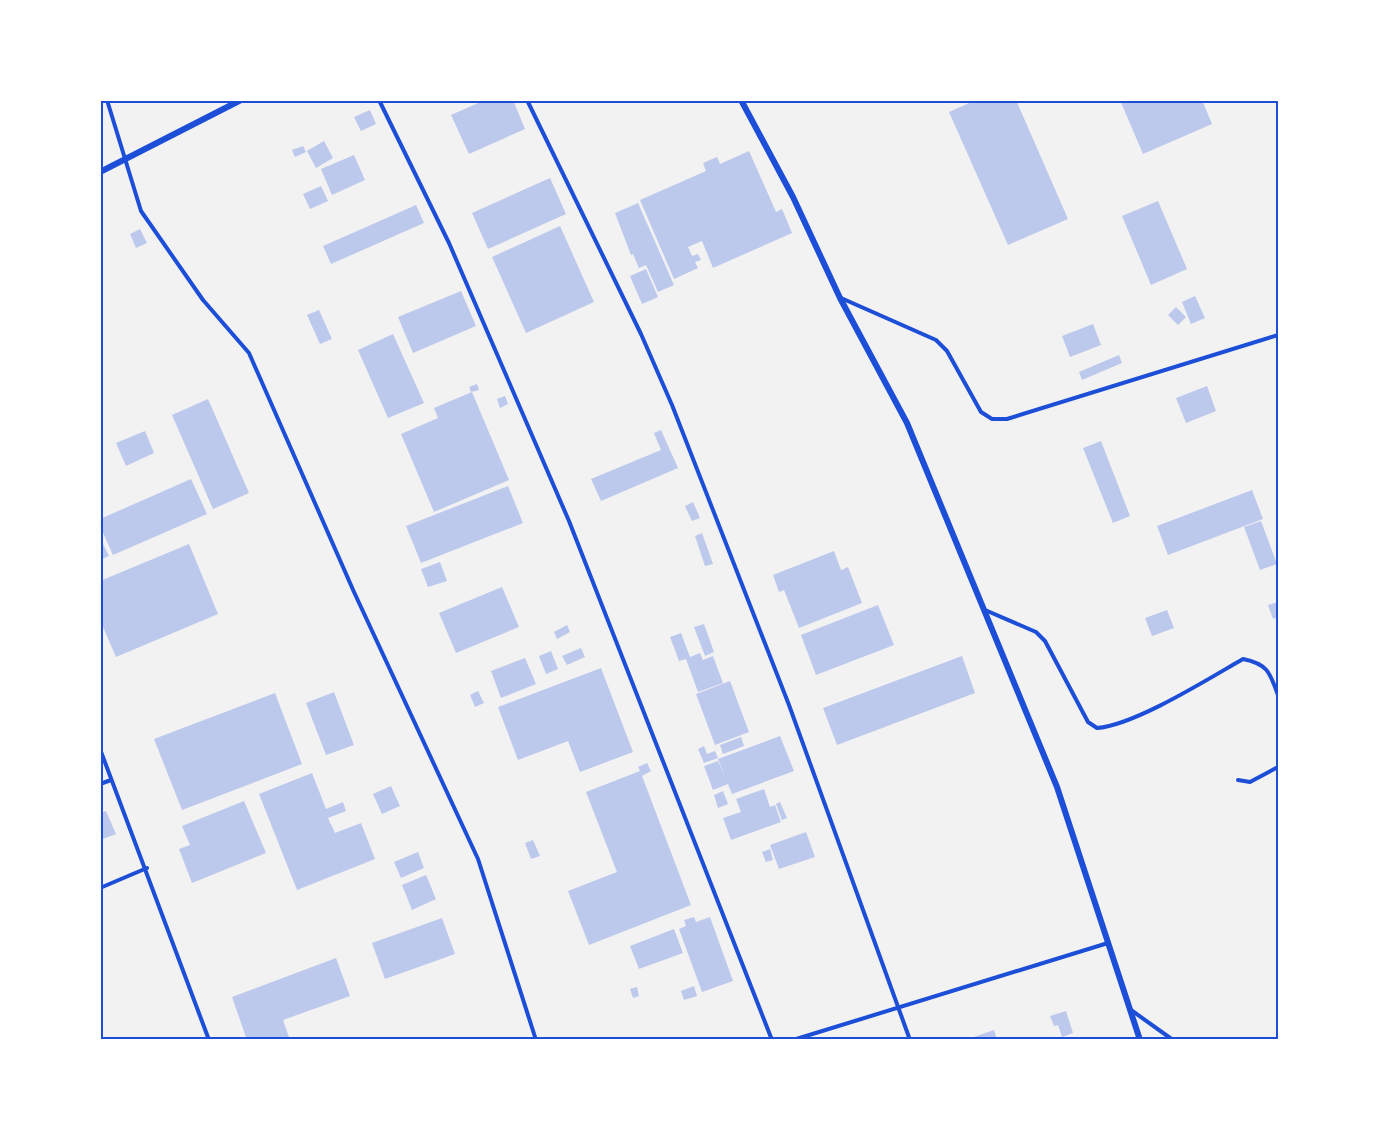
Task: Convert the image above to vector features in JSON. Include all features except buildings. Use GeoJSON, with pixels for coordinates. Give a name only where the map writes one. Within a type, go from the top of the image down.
{"type":"FeatureCollection","features":[{"type":"Feature","properties":{"kind":"street"},"geometry":{"type":"LineString","coordinates":[[100,172],[241,100]]}},
{"type":"Feature","properties":{"kind":"street"},"geometry":{"type":"LineString","coordinates":[[741,100],[793,197],[840,298],[907,423],[1057,787],[1140,1040]]}},
{"type":"Feature","properties":{"kind":"lane"},"geometry":{"type":"LineString","coordinates":[[107,100],[141,211],[203,300],[249,353],[354,592],[478,860],[536,1040]]}},
{"type":"Feature","properties":{"kind":"lane"},"geometry":{"type":"LineString","coordinates":[[379,100],[449,243],[573,532],[772,1040]]}},
{"type":"Feature","properties":{"kind":"lane"},"geometry":{"type":"LineString","coordinates":[[527,100],[641,334],[672,405],[789,705],[900,1007],[910,1040]]}},
{"type":"Feature","properties":{"kind":"lane"},"geometry":{"type":"LineString","coordinates":[[840,298],[936,340],[947,351],[981,412],[992,419],[1006,419],[1278,335]]}},
{"type":"Feature","properties":{"kind":"lane"},"geometry":{"type":"LineString","coordinates":[[984,610],[1036,632],[1045,641],[1088,722],[1097,728],[1111,727],[1142,713],[1243,659],[1257,662],[1269,672],[1278,695]]}},
{"type":"Feature","properties":{"kind":"lane"},"geometry":{"type":"LineString","coordinates":[[100,749],[147,868],[209,1040]]}},
{"type":"Feature","properties":{"kind":"lane"},"geometry":{"type":"LineString","coordinates":[[1238,780],[1250,782],[1278,767]]}},
{"type":"Feature","properties":{"kind":"lane"},"geometry":{"type":"LineString","coordinates":[[100,784],[111,780]]}},
{"type":"Feature","properties":{"kind":"lane"},"geometry":{"type":"LineString","coordinates":[[100,888],[147,868]]}},
{"type":"Feature","properties":{"kind":"lane"},"geometry":{"type":"LineString","coordinates":[[793,1040],[1108,943]]}},
{"type":"Feature","properties":{"kind":"lane"},"geometry":{"type":"LineString","coordinates":[[1131,1010],[1173,1040]]}}]}
